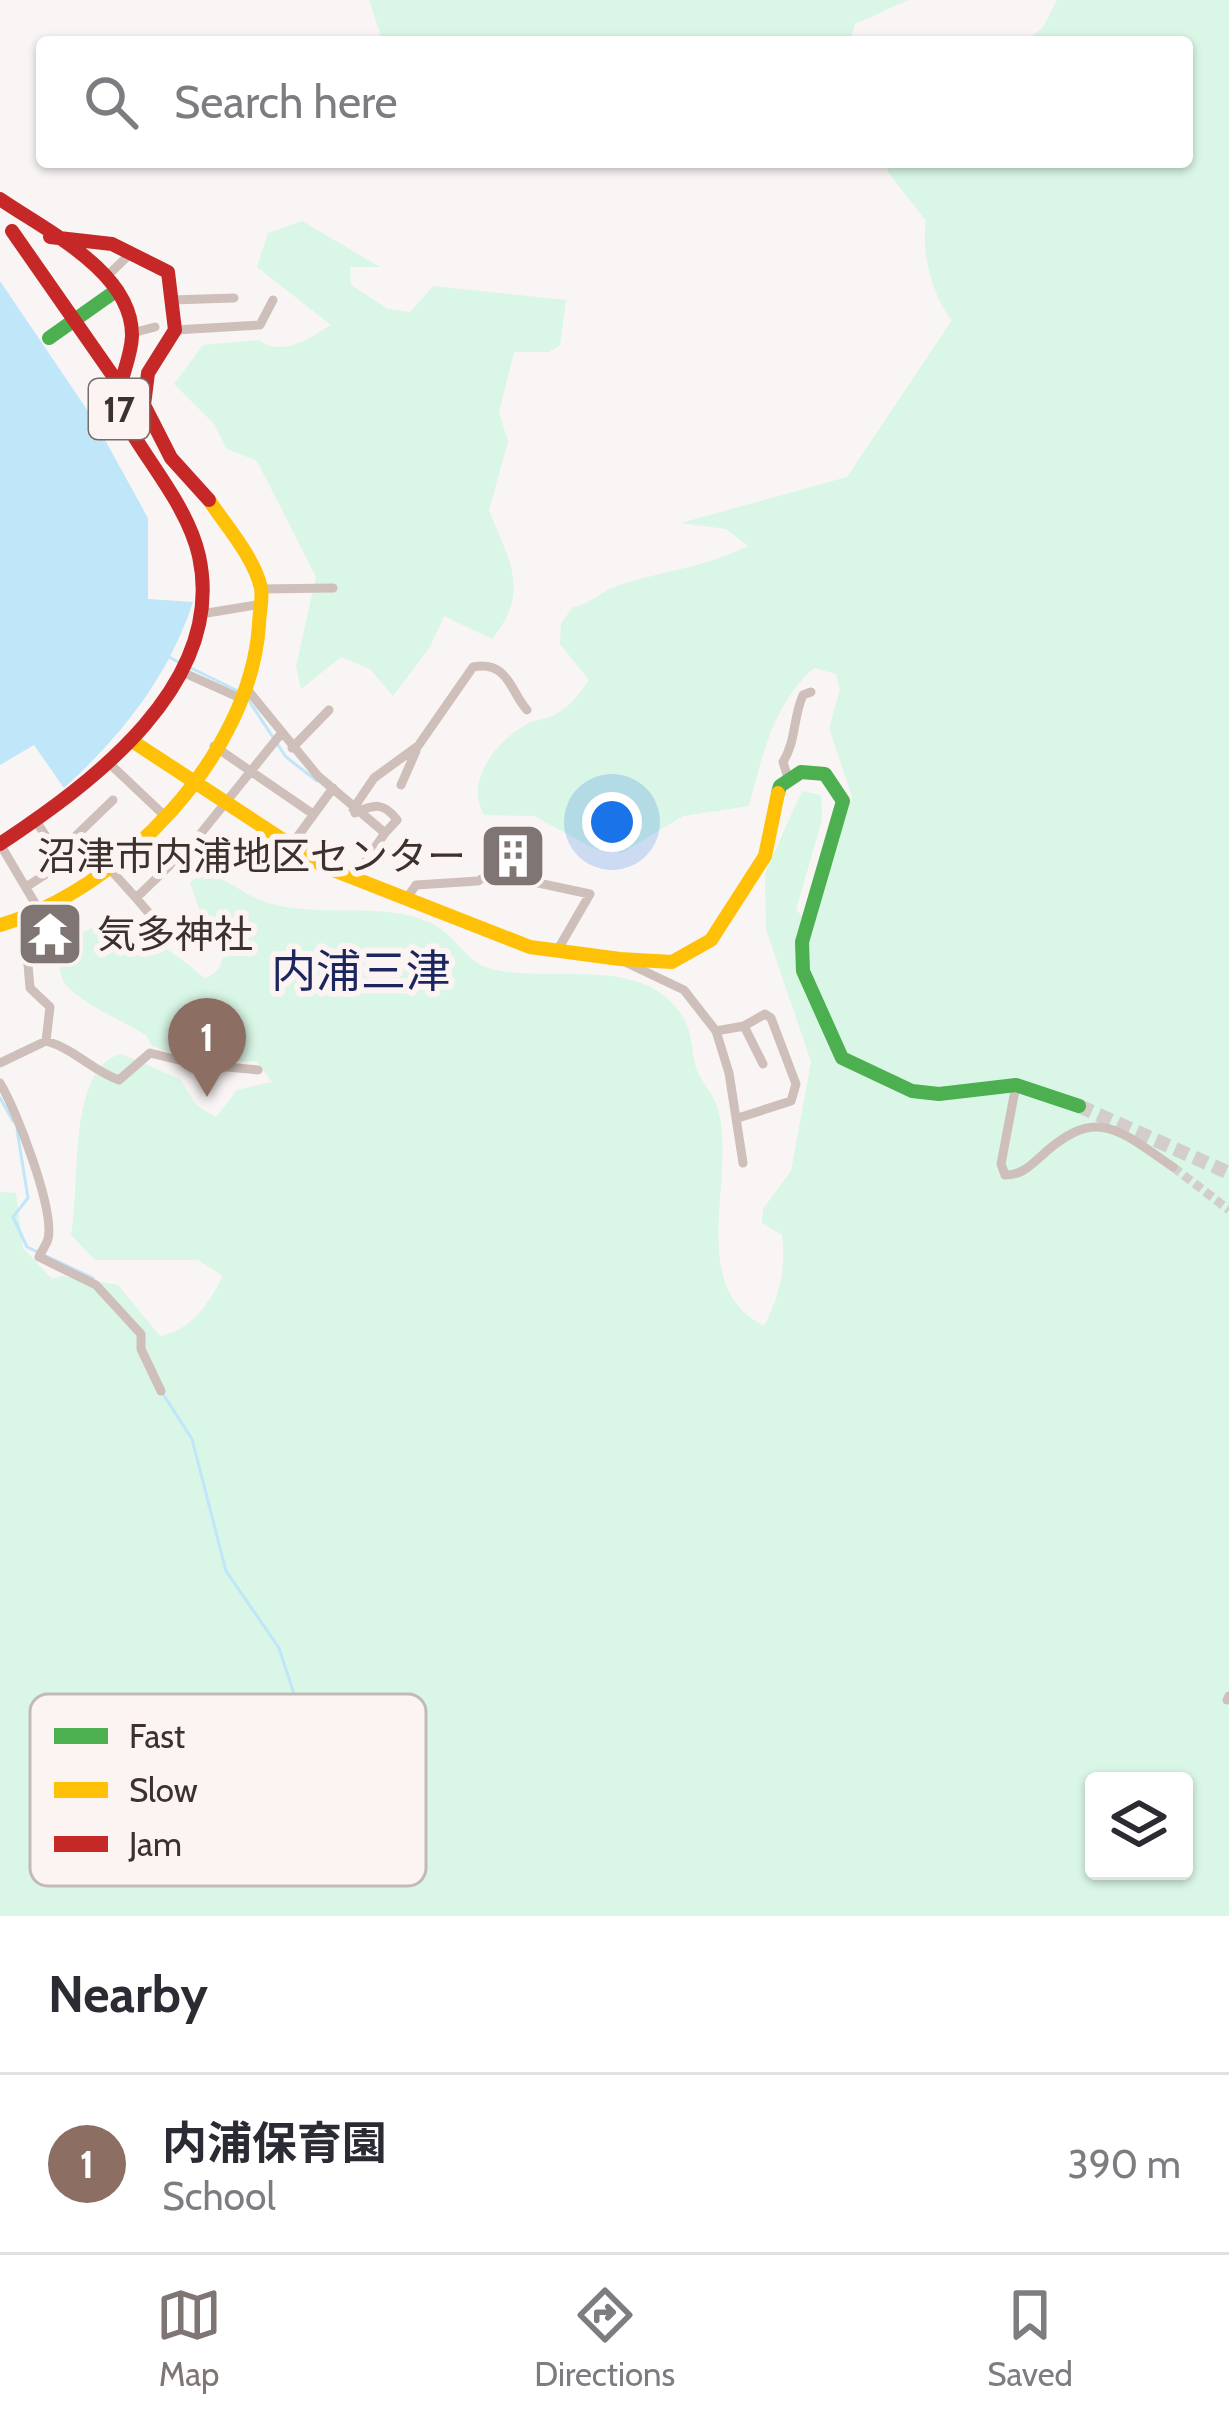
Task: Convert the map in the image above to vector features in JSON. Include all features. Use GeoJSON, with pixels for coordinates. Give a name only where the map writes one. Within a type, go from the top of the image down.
{"type":"FeatureCollection","features":[{"type":"Feature","properties":{"kind":"main road","name":"17"},"geometry":{"type":"LineString","coordinates":[[0,199],[117,290],[132,333],[118,383],[125,424],[198,555],[201,614],[181,664],[132,741],[111,765],[0,844]]}},
{"type":"Feature","properties":{"kind":"main road"},"geometry":{"type":"LineString","coordinates":[[12,231],[118,383]]}},
{"type":"Feature","properties":{"kind":"main road"},"geometry":{"type":"LineString","coordinates":[[0,925],[24,918],[110,868],[167,818],[194,785],[243,693],[261,597],[248,559],[199,485],[171,458],[144,405],[148,373],[175,330],[167,272],[131,253],[65,235],[50,237]]}},
{"type":"Feature","properties":{"kind":"main road"},"geometry":{"type":"LineString","coordinates":[[49,338],[117,290]]}},
{"type":"Feature","properties":{"kind":"main road"},"geometry":{"type":"LineString","coordinates":[[132,741],[289,848],[354,878],[530,947],[672,962],[711,940],[765,856],[780,786],[810,770],[825,774],[843,801],[802,942],[803,971],[842,1058],[912,1091],[1016,1084],[1079,1106]]}},
{"type":"Feature","properties":{"kind":"street"},"geometry":{"type":"LineString","coordinates":[[105,278],[131,253]]}},
{"type":"Feature","properties":{"kind":"street"},"geometry":{"type":"LineString","coordinates":[[171,300],[234,298]]}},
{"type":"Feature","properties":{"kind":"street"},"geometry":{"type":"LineString","coordinates":[[175,330],[260,325],[273,300]]}},
{"type":"Feature","properties":{"kind":"street"},"geometry":{"type":"LineString","coordinates":[[132,333],[155,327]]}},
{"type":"Feature","properties":{"kind":"street"},"geometry":{"type":"LineString","coordinates":[[201,614],[261,597],[333,588]]}},
{"type":"Feature","properties":{"kind":"street"},"geometry":{"type":"LineString","coordinates":[[181,664],[243,693],[354,811],[385,833]]}},
{"type":"Feature","properties":{"kind":"street"},"geometry":{"type":"LineString","coordinates":[[401,785],[418,746],[473,667],[481,664],[512,679],[527,710]]}},
{"type":"Feature","properties":{"kind":"street"},"geometry":{"type":"LineString","coordinates":[[788,778],[782,762],[790,750],[796,711],[803,695],[812,692]]}},
{"type":"Feature","properties":{"kind":"street"},"geometry":{"type":"LineString","coordinates":[[292,748],[328,710]]}},
{"type":"Feature","properties":{"kind":"street"},"geometry":{"type":"LineString","coordinates":[[136,898],[225,806],[280,735]]}},
{"type":"Feature","properties":{"kind":"street"},"geometry":{"type":"LineString","coordinates":[[213,746],[313,814]]}},
{"type":"Feature","properties":{"kind":"street"},"geometry":{"type":"LineString","coordinates":[[354,811],[374,778],[418,746]]}},
{"type":"Feature","properties":{"kind":"street"},"geometry":{"type":"LineString","coordinates":[[111,765],[167,818]]}},
{"type":"Feature","properties":{"kind":"street"},"geometry":{"type":"LineString","coordinates":[[289,848],[333,788]]}},
{"type":"Feature","properties":{"kind":"street"},"geometry":{"type":"LineString","coordinates":[[57,854],[113,800]]}},
{"type":"Feature","properties":{"kind":"street"},"geometry":{"type":"LineString","coordinates":[[354,811],[376,804],[386,807],[397,820],[354,878]]}},
{"type":"Feature","properties":{"kind":"street"},"geometry":{"type":"LineString","coordinates":[[26,887],[62,862],[36,821]]}},
{"type":"Feature","properties":{"kind":"street"},"geometry":{"type":"LineString","coordinates":[[0,844],[39,910]]}},
{"type":"Feature","properties":{"kind":"street"},"geometry":{"type":"LineString","coordinates":[[110,868],[155,920]]}},
{"type":"Feature","properties":{"kind":"street"},"geometry":{"type":"LineString","coordinates":[[406,898],[416,885],[478,881],[491,873],[572,886],[590,894],[557,951]]}},
{"type":"Feature","properties":{"kind":"street"},"geometry":{"type":"LineString","coordinates":[[24,918],[30,988],[50,1007],[46,1041]]}},
{"type":"Feature","properties":{"kind":"street"},"geometry":{"type":"LineString","coordinates":[[620,959],[684,990],[716,1031],[738,1118],[743,1163]]}},
{"type":"Feature","properties":{"kind":"street"},"geometry":{"type":"LineString","coordinates":[[716,1031],[744,1026],[765,1014],[772,1018],[796,1084],[791,1100],[738,1118]]}},
{"type":"Feature","properties":{"kind":"street"},"geometry":{"type":"LineString","coordinates":[[744,1026],[763,1064]]}},
{"type":"Feature","properties":{"kind":"street"},"geometry":{"type":"LineString","coordinates":[[0,1063],[46,1041],[64,1046],[95,1072],[119,1080],[150,1053],[194,1064],[258,1070]]}},
{"type":"Feature","properties":{"kind":"street"},"geometry":{"type":"LineString","coordinates":[[0,1084],[22,1122],[38,1176],[48,1239],[40,1253],[96,1285],[137,1330],[160,1391]]}},
{"type":"Feature","properties":{"kind":"street"},"geometry":{"type":"LineString","coordinates":[[1016,1084],[1001,1164],[1005,1175],[1027,1169],[1069,1132],[1092,1123],[1115,1130],[1173,1167]]}},
{"type":"Feature","properties":{"kind":"green space"},"geometry":{"type":"Polygon","coordinates":[[[369,0],[908,0],[855,24],[852,36],[381,36],[369,0]]]}},
{"type":"Feature","properties":{"kind":"green space"},"geometry":{"type":"Polygon","coordinates":[[[1057,0],[1229,0],[1229,1916],[0,1916],[0,1192],[16,1193],[23,1248],[52,1279],[62,1276],[118,1285],[160,1336],[171,1333],[198,1314],[223,1276],[198,1260],[95,1260],[71,1235],[79,1132],[91,1082],[103,1064],[121,1054],[180,1079],[197,1106],[216,1117],[237,1090],[272,1082],[256,1061],[196,1062],[152,1046],[146,1035],[72,991],[60,969],[68,946],[88,930],[113,926],[162,946],[204,978],[210,976],[221,964],[224,941],[202,918],[190,882],[203,873],[280,906],[411,916],[439,927],[488,968],[610,976],[654,989],[683,1017],[696,1067],[718,1109],[722,1137],[720,1258],[726,1285],[740,1308],[764,1326],[780,1282],[783,1248],[782,1235],[762,1223],[763,1209],[791,1171],[811,1062],[766,929],[765,873],[802,791],[821,795],[822,820],[796,910],[812,926],[852,797],[829,728],[840,689],[836,674],[814,668],[789,698],[771,731],[749,806],[683,816],[622,853],[595,849],[534,816],[484,815],[478,789],[481,776],[505,740],[529,723],[561,711],[589,680],[560,644],[561,623],[573,607],[617,586],[748,546],[726,529],[681,523],[847,477],[952,320],[930,273],[926,221],[888,168],[1193,168],[1193,36],[1033,36],[1057,0]]]}},
{"type":"Feature","properties":{"kind":"green space"},"geometry":{"type":"Polygon","coordinates":[[[302,221],[380,267],[350,267],[351,285],[388,309],[410,312],[433,286],[566,300],[560,345],[549,352],[514,352],[499,412],[508,442],[489,510],[513,575],[511,605],[492,639],[444,616],[430,647],[393,696],[370,669],[341,657],[301,689],[296,666],[316,577],[257,461],[227,449],[214,424],[174,384],[203,345],[259,340],[286,347],[331,325],[257,267],[268,233],[302,221]]]}},
{"type":"Feature","properties":{"kind":"water"},"geometry":{"type":"Polygon","coordinates":[[[0,281],[94,420],[148,518],[148,599],[193,602],[156,681],[105,748],[64,788],[34,745],[0,765],[0,281]]]}},
{"type":"Feature","properties":{"kind":"waterway"},"geometry":{"type":"LineString","coordinates":[[169,657],[180,663]]}},
{"type":"Feature","properties":{"kind":"waterway"},"geometry":{"type":"LineString","coordinates":[[189,667],[240,692]]}},
{"type":"Feature","properties":{"kind":"waterway"},"geometry":{"type":"LineString","coordinates":[[247,698],[286,757],[317,781]]}},
{"type":"Feature","properties":{"kind":"waterway"},"geometry":{"type":"LineString","coordinates":[[0,1098],[13,1121]]}},
{"type":"Feature","properties":{"kind":"waterway"},"geometry":{"type":"LineString","coordinates":[[17,1130],[28,1198],[13,1217],[27,1247],[93,1278]]}},
{"type":"Feature","properties":{"kind":"waterway"},"geometry":{"type":"LineString","coordinates":[[163,1394],[192,1439],[226,1571],[279,1648],[294,1694]]}},
{"type":"Feature","properties":{"kind":"tunnel"},"geometry":{"type":"LineString","coordinates":[[1079,1106],[1229,1173]]}},
{"type":"Feature","properties":{"kind":"tunnel"},"geometry":{"type":"LineString","coordinates":[[1173,1167],[1229,1210]]}},
{"type":"Feature","properties":{"kind":"traffic: fast"},"geometry":{"type":"LineString","coordinates":[[49,338],[117,290]]}},
{"type":"Feature","properties":{"kind":"traffic: fast"},"geometry":{"type":"LineString","coordinates":[[778,793],[780,786],[801,772],[825,774],[843,801],[802,942],[803,971],[842,1058],[912,1091],[939,1094],[1016,1085],[1079,1106]]}},
{"type":"Feature","properties":{"kind":"traffic: slow"},"geometry":{"type":"LineString","coordinates":[[0,925],[46,907],[133,849],[205,768],[232,722],[250,674],[261,592],[246,553],[209,500]]}},
{"type":"Feature","properties":{"kind":"traffic: slow"},"geometry":{"type":"LineString","coordinates":[[132,741],[323,866],[530,947],[620,959],[672,962],[711,940],[765,856],[778,793]]}},
{"type":"Feature","properties":{"kind":"traffic: jam"},"geometry":{"type":"LineString","coordinates":[[0,199],[83,255],[118,292],[132,336],[119,410],[193,536],[202,603],[193,646],[173,687],[144,725],[74,791],[0,844]]}},
{"type":"Feature","properties":{"kind":"traffic: jam"},"geometry":{"type":"LineString","coordinates":[[12,231],[118,383]]}},
{"type":"Feature","properties":{"kind":"traffic: jam"},"geometry":{"type":"LineString","coordinates":[[50,237],[112,244],[168,272],[175,330],[148,373],[144,405],[171,458],[209,500]]}},
{"type":"Feature","properties":{"kind":"place","name":"沼津市内浦地区センター"},"geometry":{"type":"Point","coordinates":[513,856]}},
{"type":"Feature","properties":{"kind":"place","name":"気多神社"},"geometry":{"type":"Point","coordinates":[50,934]}},
{"type":"Feature","properties":{"kind":"place","name":"内浦保育園"},"geometry":{"type":"Point","coordinates":[207,1097]}},
{"type":"Feature","properties":{"kind":"district","name":"内浦三津"},"geometry":{"type":"Point","coordinates":[361,971]}}]}
